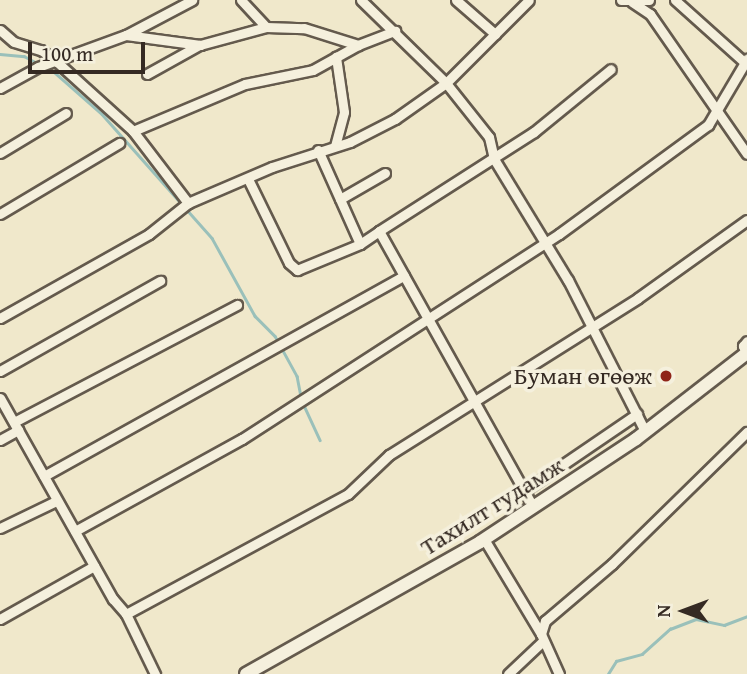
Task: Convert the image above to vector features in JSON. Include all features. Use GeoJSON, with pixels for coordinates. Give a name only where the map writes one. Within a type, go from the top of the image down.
{"type":"FeatureCollection","features":[{"type":"Feature","properties":{"kind":"main road","name":"Тахилт гудамж"},"geometry":{"type":"LineString","coordinates":[[246,674],[484,539],[645,431],[747,349]]}},
{"type":"Feature","properties":{"kind":"street"},"geometry":{"type":"LineString","coordinates":[[0,88],[125,35],[192,0]]}},
{"type":"Feature","properties":{"kind":"street"},"geometry":{"type":"LineString","coordinates":[[240,0],[267,27]]}},
{"type":"Feature","properties":{"kind":"street"},"geometry":{"type":"LineString","coordinates":[[361,0],[446,83],[489,137],[494,159],[542,244],[568,280],[645,431]]}},
{"type":"Feature","properties":{"kind":"street"},"geometry":{"type":"LineString","coordinates":[[456,0],[495,34]]}},
{"type":"Feature","properties":{"kind":"street"},"geometry":{"type":"LineString","coordinates":[[0,318],[149,234],[188,203],[318,150],[335,146],[395,119],[446,83],[529,0]]}},
{"type":"Feature","properties":{"kind":"street"},"geometry":{"type":"LineString","coordinates":[[621,0],[649,0]]}},
{"type":"Feature","properties":{"kind":"street"},"geometry":{"type":"LineString","coordinates":[[75,531],[242,439],[425,317],[542,244],[708,125],[745,60],[675,0]]}},
{"type":"Feature","properties":{"kind":"street"},"geometry":{"type":"LineString","coordinates":[[632,2],[650,14],[747,154]]}},
{"type":"Feature","properties":{"kind":"street"},"geometry":{"type":"LineString","coordinates":[[147,75],[200,45],[267,27],[318,29],[358,45]]}},
{"type":"Feature","properties":{"kind":"street"},"geometry":{"type":"LineString","coordinates":[[0,30],[14,42],[41,50],[57,62],[133,131],[188,203]]}},
{"type":"Feature","properties":{"kind":"street"},"geometry":{"type":"LineString","coordinates":[[133,131],[245,84],[313,70],[358,45],[395,32]]}},
{"type":"Feature","properties":{"kind":"street"},"geometry":{"type":"LineString","coordinates":[[125,35],[200,45]]}},
{"type":"Feature","properties":{"kind":"street"},"geometry":{"type":"LineString","coordinates":[[335,146],[344,112],[336,57]]}},
{"type":"Feature","properties":{"kind":"street"},"geometry":{"type":"LineString","coordinates":[[248,179],[289,263],[297,270],[359,244],[494,159],[611,69]]}},
{"type":"Feature","properties":{"kind":"street"},"geometry":{"type":"LineString","coordinates":[[0,153],[66,113]]}},
{"type":"Feature","properties":{"kind":"street"},"geometry":{"type":"LineString","coordinates":[[0,214],[119,144]]}},
{"type":"Feature","properties":{"kind":"street"},"geometry":{"type":"LineString","coordinates":[[318,150],[359,244]]}},
{"type":"Feature","properties":{"kind":"street"},"geometry":{"type":"LineString","coordinates":[[340,199],[385,173]]}},
{"type":"Feature","properties":{"kind":"street"},"geometry":{"type":"LineString","coordinates":[[126,614],[348,494],[389,455],[591,328],[747,220]]}},
{"type":"Feature","properties":{"kind":"street"},"geometry":{"type":"LineString","coordinates":[[379,231],[425,317],[476,400],[533,507]]}},
{"type":"Feature","properties":{"kind":"street"},"geometry":{"type":"LineString","coordinates":[[44,476],[404,276]]}},
{"type":"Feature","properties":{"kind":"street"},"geometry":{"type":"LineString","coordinates":[[0,371],[160,281]]}},
{"type":"Feature","properties":{"kind":"street"},"geometry":{"type":"LineString","coordinates":[[0,440],[16,426],[237,305]]}},
{"type":"Feature","properties":{"kind":"street"},"geometry":{"type":"LineString","coordinates":[[0,398],[55,501],[126,614],[155,674]]}},
{"type":"Feature","properties":{"kind":"street"},"geometry":{"type":"LineString","coordinates":[[524,491],[637,414]]}},
{"type":"Feature","properties":{"kind":"street"},"geometry":{"type":"LineString","coordinates":[[508,674],[542,638],[545,621],[622,555],[747,432]]}},
{"type":"Feature","properties":{"kind":"street"},"geometry":{"type":"LineString","coordinates":[[0,528],[55,501]]}},
{"type":"Feature","properties":{"kind":"street"},"geometry":{"type":"LineString","coordinates":[[484,539],[542,638],[559,674]]}},
{"type":"Feature","properties":{"kind":"street"},"geometry":{"type":"LineString","coordinates":[[0,619],[94,566]]}},
{"type":"Feature","properties":{"kind":"waterway"},"geometry":{"type":"LineString","coordinates":[[0,54],[24,56],[37,63]]}},
{"type":"Feature","properties":{"kind":"waterway"},"geometry":{"type":"LineString","coordinates":[[53,71],[102,114],[212,238],[255,316],[275,336],[297,376],[302,401],[320,440]]}},
{"type":"Feature","properties":{"kind":"waterway"},"geometry":{"type":"LineString","coordinates":[[608,674],[616,661],[642,654],[670,629],[696,619],[724,625],[747,616]]}},
{"type":"Feature","properties":{"kind":"place","name":"Буман өгөөж"},"geometry":{"type":"Point","coordinates":[666,376]}}]}
